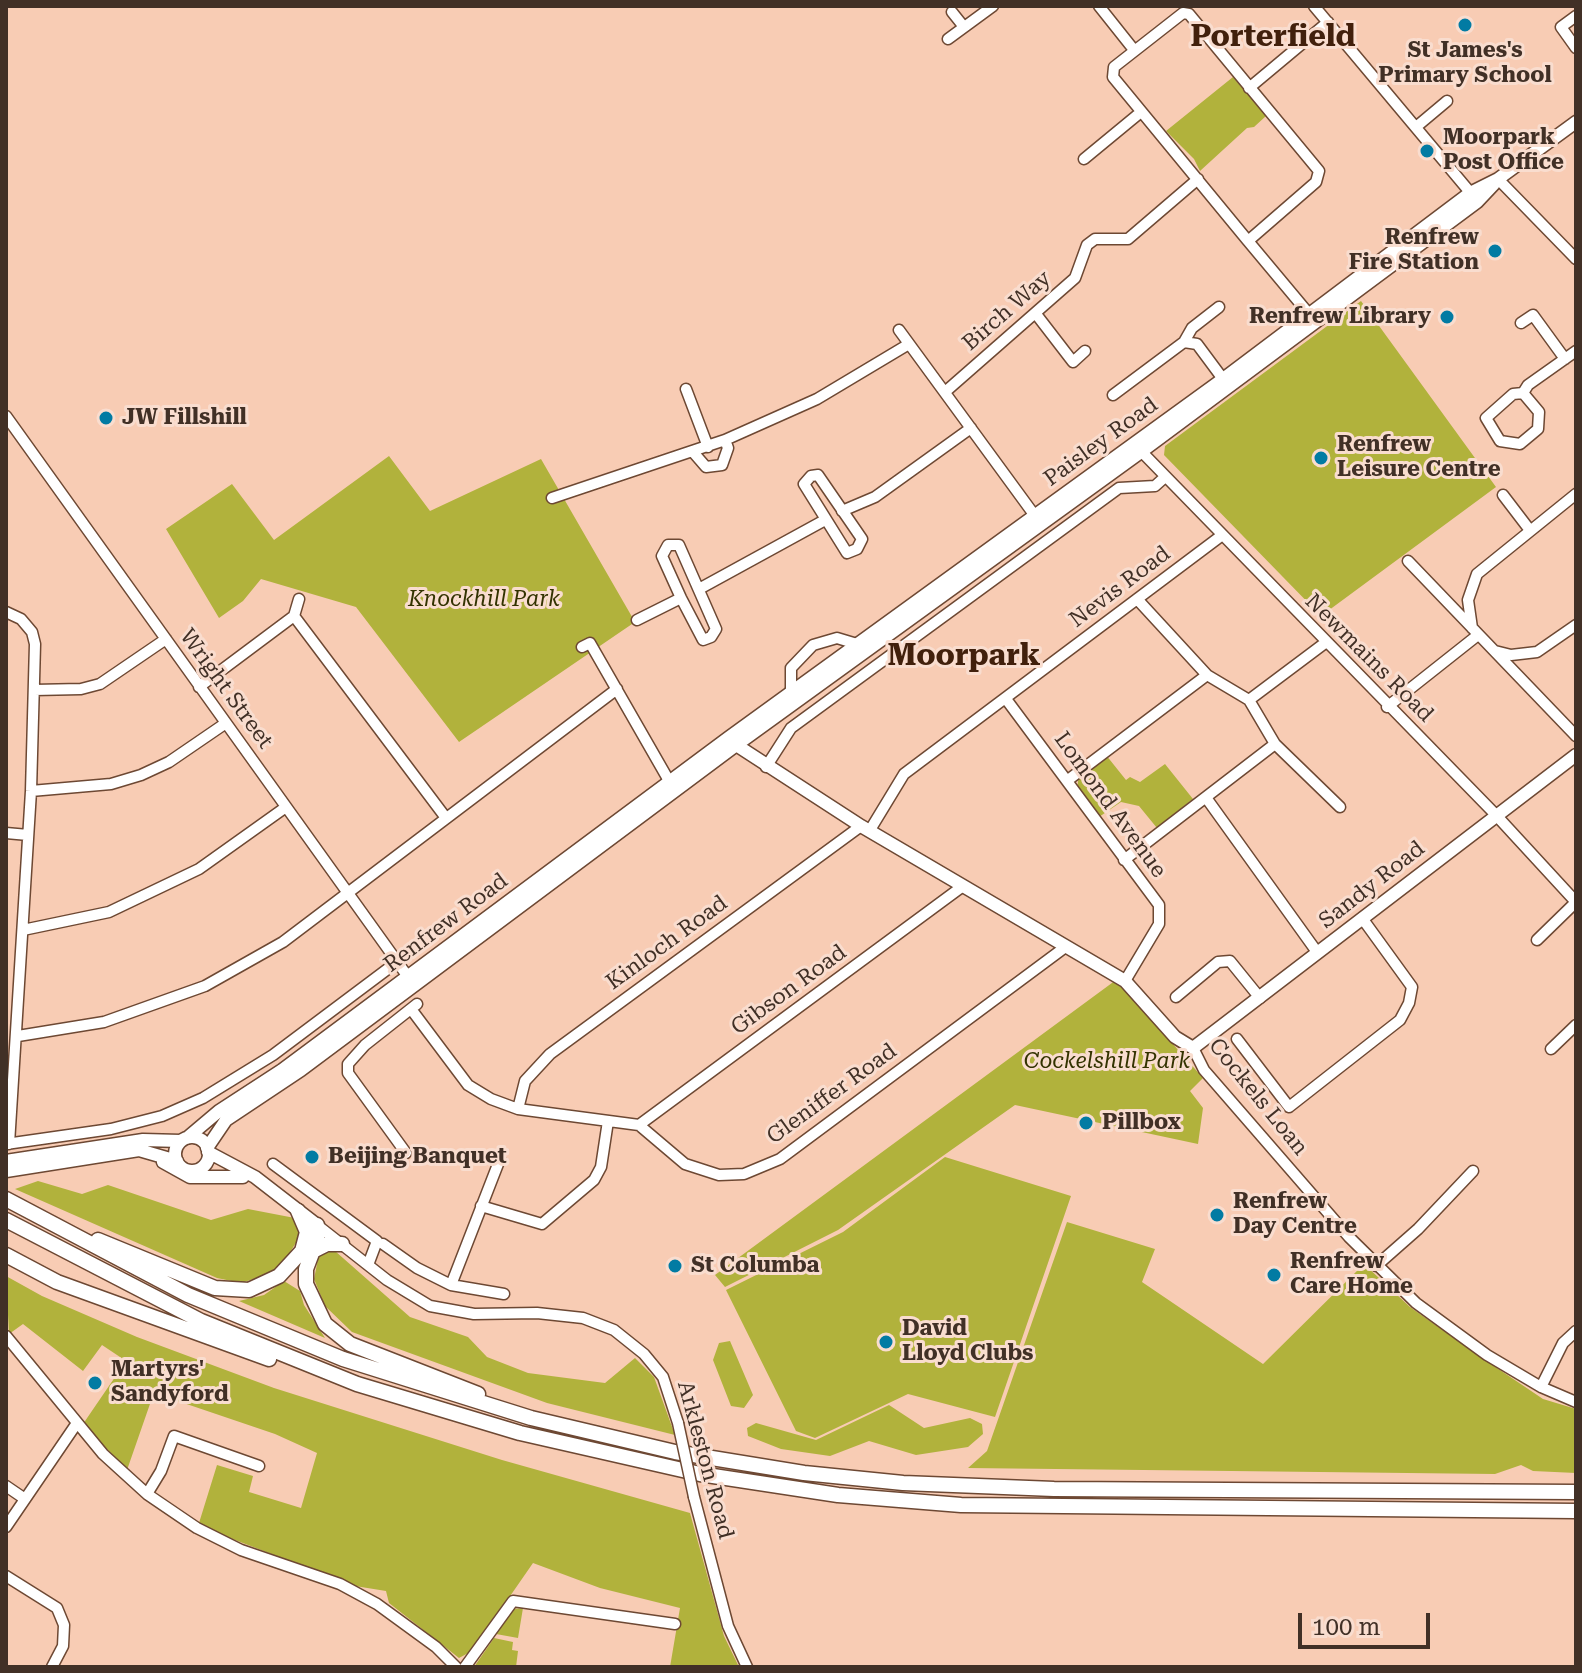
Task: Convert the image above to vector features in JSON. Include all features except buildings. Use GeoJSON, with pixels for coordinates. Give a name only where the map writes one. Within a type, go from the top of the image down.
{"type":"FeatureCollection","features":[{"type":"Feature","properties":{"kind":"highway"},"geometry":{"type":"LineString","coordinates":[[8,1200],[151,1263],[230,1291],[264,1285],[293,1263],[302,1251],[307,1232],[298,1211]]}},
{"type":"Feature","properties":{"kind":"highway"},"geometry":{"type":"LineString","coordinates":[[8,1200],[144,1273],[296,1341],[422,1386],[575,1430],[734,1462],[903,1483],[1054,1489],[1576,1492]]}},
{"type":"Feature","properties":{"kind":"highway"},"geometry":{"type":"LineString","coordinates":[[6,1220],[201,1321],[357,1384],[442,1411]]}},
{"type":"Feature","properties":{"kind":"highway"},"geometry":{"type":"LineString","coordinates":[[317,1225],[313,1251],[306,1269],[308,1293],[319,1316],[336,1334],[424,1374],[575,1430]]}},
{"type":"Feature","properties":{"kind":"highway"},"geometry":{"type":"LineString","coordinates":[[313,1251],[327,1244],[342,1244]]}},
{"type":"Feature","properties":{"kind":"highway"},"geometry":{"type":"LineString","coordinates":[[6,1255],[57,1282],[333,1381],[571,1446],[700,1474],[898,1500],[1086,1508],[1576,1511]]}},
{"type":"Feature","properties":{"kind":"main road","name":"Paisley Road"},"geometry":{"type":"LineString","coordinates":[[731,742],[1323,316],[1474,197],[1576,122]]}},
{"type":"Feature","properties":{"kind":"main road","name":"Paisley Road"},"geometry":{"type":"LineString","coordinates":[[1137,447],[1309,314],[1474,197]]}},
{"type":"Feature","properties":{"kind":"main road","name":"Paisley Road"},"geometry":{"type":"LineString","coordinates":[[731,742],[791,692],[857,644],[1038,520]]}},
{"type":"Feature","properties":{"kind":"main road","name":"Cockels Loan"},"geometry":{"type":"LineString","coordinates":[[731,742],[866,828],[1064,948],[1125,981],[1175,1037],[1193,1048]]}},
{"type":"Feature","properties":{"kind":"main road","name":"Renfrew Road"},"geometry":{"type":"LineString","coordinates":[[184,1140],[219,1111],[411,981],[731,742]]}},
{"type":"Feature","properties":{"kind":"main road","name":"Sandy Road"},"geometry":{"type":"LineString","coordinates":[[1193,1048],[1576,755]]}},
{"type":"Feature","properties":{"kind":"main road","name":"Renfrew Road"},"geometry":{"type":"LineString","coordinates":[[208,1150],[226,1120],[301,1070],[411,981]]}},
{"type":"Feature","properties":{"kind":"main road"},"geometry":{"type":"LineString","coordinates":[[8,1168],[63,1154],[143,1140],[199,1139],[208,1150],[207,1162],[200,1169],[187,1170],[177,1161],[139,1150],[109,1157]]}},
{"type":"Feature","properties":{"kind":"main road"},"geometry":{"type":"LineString","coordinates":[[177,1161],[176,1150],[184,1140]]}},
{"type":"Feature","properties":{"kind":"main road","name":"Arkleston Road"},"geometry":{"type":"LineString","coordinates":[[208,1150],[269,1188],[317,1225]]}},
{"type":"Feature","properties":{"kind":"main road"},"geometry":{"type":"LineString","coordinates":[[8,1168],[109,1157],[150,1157],[190,1177],[243,1177]]}},
{"type":"Feature","properties":{"kind":"main road","name":"Arkleston Road"},"geometry":{"type":"LineString","coordinates":[[200,1169],[225,1171],[269,1188]]}},
{"type":"Feature","properties":{"kind":"street"},"geometry":{"type":"LineString","coordinates":[[948,39],[993,6]]}},
{"type":"Feature","properties":{"kind":"street"},"geometry":{"type":"LineString","coordinates":[[1099,6],[1134,50]]}},
{"type":"Feature","properties":{"kind":"street"},"geometry":{"type":"LineString","coordinates":[[1314,6],[1474,197]]}},
{"type":"Feature","properties":{"kind":"street"},"geometry":{"type":"LineString","coordinates":[[952,12],[964,27]]}},
{"type":"Feature","properties":{"kind":"street"},"geometry":{"type":"LineString","coordinates":[[1248,241],[1320,176],[1189,14],[1179,14],[1112,72],[1141,112],[1198,179],[1248,241],[1309,314],[1323,316]]}},
{"type":"Feature","properties":{"kind":"street"},"geometry":{"type":"LineString","coordinates":[[1576,16],[1561,27],[1576,48]]}},
{"type":"Feature","properties":{"kind":"street"},"geometry":{"type":"LineString","coordinates":[[1249,88],[1328,22]]}},
{"type":"Feature","properties":{"kind":"street"},"geometry":{"type":"LineString","coordinates":[[1416,127],[1447,101]]}},
{"type":"Feature","properties":{"kind":"street"},"geometry":{"type":"LineString","coordinates":[[1084,159],[1141,112]]}},
{"type":"Feature","properties":{"kind":"street","name":"Birch Way"},"geometry":{"type":"LineString","coordinates":[[945,392],[1075,278],[1087,245],[1095,239],[1128,239],[1198,179]]}},
{"type":"Feature","properties":{"kind":"street"},"geometry":{"type":"LineString","coordinates":[[1498,179],[1576,259]]}},
{"type":"Feature","properties":{"kind":"street"},"geometry":{"type":"LineString","coordinates":[[1113,395],[1184,342],[1192,328],[1219,307]]}},
{"type":"Feature","properties":{"kind":"street"},"geometry":{"type":"LineString","coordinates":[[1036,314],[1073,362],[1085,351]]}},
{"type":"Feature","properties":{"kind":"street"},"geometry":{"type":"LineString","coordinates":[[1521,323],[1533,315],[1565,359]]}},
{"type":"Feature","properties":{"kind":"street"},"geometry":{"type":"LineString","coordinates":[[899,330],[1038,520]]}},
{"type":"Feature","properties":{"kind":"street"},"geometry":{"type":"LineString","coordinates":[[1184,342],[1197,344],[1223,379]]}},
{"type":"Feature","properties":{"kind":"street"},"geometry":{"type":"LineString","coordinates":[[552,498],[725,440],[817,399],[909,344]]}},
{"type":"Feature","properties":{"kind":"street"},"geometry":{"type":"LineString","coordinates":[[1523,393],[1528,385],[1576,351]]}},
{"type":"Feature","properties":{"kind":"street"},"geometry":{"type":"LineString","coordinates":[[686,389],[708,447]]}},
{"type":"Feature","properties":{"kind":"street"},"geometry":{"type":"LineString","coordinates":[[1523,393],[1539,412],[1538,429],[1520,444],[1500,441],[1486,418],[1513,394],[1523,393]]}},
{"type":"Feature","properties":{"kind":"street","name":"Wright Street"},"geometry":{"type":"LineString","coordinates":[[6,416],[11,432],[166,639],[411,981]]}},
{"type":"Feature","properties":{"kind":"street"},"geometry":{"type":"LineString","coordinates":[[637,620],[842,510],[875,497],[971,428]]}},
{"type":"Feature","properties":{"kind":"street"},"geometry":{"type":"LineString","coordinates":[[693,452],[706,467],[722,465],[728,448],[725,440]]}},
{"type":"Feature","properties":{"kind":"street","name":"Newmains Road"},"geometry":{"type":"LineString","coordinates":[[1137,447],[1387,707],[1495,814],[1576,902]]}},
{"type":"Feature","properties":{"kind":"street"},"geometry":{"type":"LineString","coordinates":[[818,475],[842,510],[862,539],[857,549],[847,553],[804,484],[811,476],[818,475]]}},
{"type":"Feature","properties":{"kind":"street"},"geometry":{"type":"LineString","coordinates":[[766,767],[791,728],[1119,488],[1155,486],[1165,477]]}},
{"type":"Feature","properties":{"kind":"street"},"geometry":{"type":"LineString","coordinates":[[1475,632],[1468,600],[1477,574],[1576,494]]}},
{"type":"Feature","properties":{"kind":"street"},"geometry":{"type":"LineString","coordinates":[[1503,495],[1529,529]]}},
{"type":"Feature","properties":{"kind":"street","name":"Nevis Road"},"geometry":{"type":"LineString","coordinates":[[866,828],[904,774],[1221,536]]}},
{"type":"Feature","properties":{"kind":"street"},"geometry":{"type":"LineString","coordinates":[[668,545],[679,545],[699,589],[716,629],[711,637],[703,640],[662,556],[668,545]]}},
{"type":"Feature","properties":{"kind":"street"},"geometry":{"type":"LineString","coordinates":[[1408,561],[1576,736]]}},
{"type":"Feature","properties":{"kind":"street"},"geometry":{"type":"LineString","coordinates":[[199,687],[294,616],[299,599]]}},
{"type":"Feature","properties":{"kind":"street"},"geometry":{"type":"LineString","coordinates":[[1137,599],[1207,675],[1249,700],[1275,744],[1340,807]]}},
{"type":"Feature","properties":{"kind":"street"},"geometry":{"type":"LineString","coordinates":[[6,612],[21,619],[32,632],[35,644],[18,1036],[8,1144]]}},
{"type":"Feature","properties":{"kind":"street"},"geometry":{"type":"LineString","coordinates":[[294,616],[446,818]]}},
{"type":"Feature","properties":{"kind":"street"},"geometry":{"type":"LineString","coordinates":[[1494,651],[1530,654],[1550,645],[1576,625]]}},
{"type":"Feature","properties":{"kind":"street"},"geometry":{"type":"LineString","coordinates":[[1387,707],[1475,632]]}},
{"type":"Feature","properties":{"kind":"street"},"geometry":{"type":"LineString","coordinates":[[791,692],[791,668],[813,645],[837,638],[857,644]]}},
{"type":"Feature","properties":{"kind":"street"},"geometry":{"type":"LineString","coordinates":[[34,690],[100,684],[166,639]]}},
{"type":"Feature","properties":{"kind":"street"},"geometry":{"type":"LineString","coordinates":[[582,647],[590,643],[672,787]]}},
{"type":"Feature","properties":{"kind":"street"},"geometry":{"type":"LineString","coordinates":[[1249,700],[1325,643]]}},
{"type":"Feature","properties":{"kind":"street"},"geometry":{"type":"LineString","coordinates":[[1068,780],[1207,675]]}},
{"type":"Feature","properties":{"kind":"street"},"geometry":{"type":"LineString","coordinates":[[18,1036],[104,1022],[205,986],[283,942],[617,689]]}},
{"type":"Feature","properties":{"kind":"street","name":"Lomond Avenue"},"geometry":{"type":"LineString","coordinates":[[1006,699],[1159,905],[1159,924],[1125,981]]}},
{"type":"Feature","properties":{"kind":"street"},"geometry":{"type":"LineString","coordinates":[[31,791],[111,784],[141,775],[169,762],[226,723]]}},
{"type":"Feature","properties":{"kind":"street"},"geometry":{"type":"LineString","coordinates":[[1124,860],[1275,744]]}},
{"type":"Feature","properties":{"kind":"street"},"geometry":{"type":"LineString","coordinates":[[1207,799],[1317,952]]}},
{"type":"Feature","properties":{"kind":"street"},"geometry":{"type":"LineString","coordinates":[[23,930],[109,912],[199,869],[286,807]]}},
{"type":"Feature","properties":{"kind":"street","name":"Kinloch Road"},"geometry":{"type":"LineString","coordinates":[[518,1109],[525,1081],[550,1054],[866,828]]}},
{"type":"Feature","properties":{"kind":"street"},"geometry":{"type":"LineString","coordinates":[[6,833],[28,835]]}},
{"type":"Feature","properties":{"kind":"street","name":"Gibson Road"},"geometry":{"type":"LineString","coordinates":[[639,1125],[963,886]]}},
{"type":"Feature","properties":{"kind":"street"},"geometry":{"type":"LineString","coordinates":[[1537,940],[1576,902]]}},
{"type":"Feature","properties":{"kind":"street"},"geometry":{"type":"LineString","coordinates":[[1237,1039],[1289,1107],[1400,1020],[1409,1003],[1412,987],[1362,918]]}},
{"type":"Feature","properties":{"kind":"street","name":"Gleniffer Road"},"geometry":{"type":"LineString","coordinates":[[639,1125],[685,1164],[719,1175],[744,1174],[780,1159],[1064,948]]}},
{"type":"Feature","properties":{"kind":"street"},"geometry":{"type":"LineString","coordinates":[[1176,997],[1218,962],[1230,961],[1260,998]]}},
{"type":"Feature","properties":{"kind":"street","name":"Renfrew Road"},"geometry":{"type":"LineString","coordinates":[[8,1144],[137,1123],[203,1098],[254,1068],[397,962]]}},
{"type":"Feature","properties":{"kind":"street"},"geometry":{"type":"LineString","coordinates":[[406,1153],[348,1073],[352,1057],[414,1007],[468,1085],[518,1109],[639,1125]]}},
{"type":"Feature","properties":{"kind":"street"},"geometry":{"type":"LineString","coordinates":[[1551,1049],[1576,1025]]}},
{"type":"Feature","properties":{"kind":"street","name":"Cockels Loan"},"geometry":{"type":"LineString","coordinates":[[1193,1048],[1204,1070],[1376,1266],[1447,1329],[1541,1387],[1576,1402]]}},
{"type":"Feature","properties":{"kind":"street"},"geometry":{"type":"LineString","coordinates":[[481,1206],[542,1224],[594,1180],[601,1167],[608,1121]]}},
{"type":"Feature","properties":{"kind":"street"},"geometry":{"type":"LineString","coordinates":[[59,1138],[63,1154]]}},
{"type":"Feature","properties":{"kind":"street"},"geometry":{"type":"LineString","coordinates":[[451,1285],[500,1159]]}},
{"type":"Feature","properties":{"kind":"street"},"geometry":{"type":"LineString","coordinates":[[273,1164],[377,1241],[368,1265]]}},
{"type":"Feature","properties":{"kind":"street"},"geometry":{"type":"LineString","coordinates":[[1376,1266],[1418,1229],[1473,1171]]}},
{"type":"Feature","properties":{"kind":"street","name":"Arkleston Road"},"geometry":{"type":"LineString","coordinates":[[317,1225],[414,1300],[440,1309],[568,1316],[614,1330],[644,1354],[663,1377],[678,1423],[728,1626],[747,1667]]}},
{"type":"Feature","properties":{"kind":"street"},"geometry":{"type":"LineString","coordinates":[[383,1244],[417,1268],[451,1285],[504,1294]]}},
{"type":"Feature","properties":{"kind":"street"},"geometry":{"type":"LineString","coordinates":[[1541,1387],[1563,1343],[1576,1331]]}},
{"type":"Feature","properties":{"kind":"street"},"geometry":{"type":"LineString","coordinates":[[6,1336],[103,1454],[147,1494],[197,1528],[241,1550],[340,1584],[377,1604],[436,1647],[456,1667]]}},
{"type":"Feature","properties":{"kind":"street"},"geometry":{"type":"LineString","coordinates":[[6,1527],[77,1423]]}},
{"type":"Feature","properties":{"kind":"street"},"geometry":{"type":"LineString","coordinates":[[147,1494],[161,1471],[174,1436],[259,1466]]}},
{"type":"Feature","properties":{"kind":"street"},"geometry":{"type":"LineString","coordinates":[[6,1486],[25,1499]]}},
{"type":"Feature","properties":{"kind":"street"},"geometry":{"type":"LineString","coordinates":[[6,1576],[57,1608],[64,1625],[64,1635],[63,1646],[52,1667]]}},
{"type":"Feature","properties":{"kind":"street"},"geometry":{"type":"LineString","coordinates":[[465,1667],[513,1601],[675,1624]]}},
{"type":"Feature","properties":{"kind":"green space"},"geometry":{"type":"Polygon","coordinates":[[[1233,77],[1266,116],[1254,127],[1247,128],[1200,171],[1194,159],[1166,131],[1233,77]]]}},
{"type":"Feature","properties":{"kind":"green space","name":"Renfrew Leisure Centre"},"geometry":{"type":"Polygon","coordinates":[[[1361,301],[1496,487],[1321,616],[1164,455],[1165,446],[1361,301]]]}},
{"type":"Feature","properties":{"kind":"green space","name":"Knockhill Park"},"geometry":{"type":"Polygon","coordinates":[[[389,456],[430,511],[541,459],[635,622],[459,742],[356,607],[261,579],[243,601],[219,618],[166,529],[232,484],[274,540],[389,456]]]}},
{"type":"Feature","properties":{"kind":"green space"},"geometry":{"type":"Polygon","coordinates":[[[1106,755],[1126,780],[1130,777],[1140,782],[1165,764],[1193,799],[1157,828],[1139,806],[1121,802],[1099,817],[1077,790],[1079,774],[1106,755]]]}},
{"type":"Feature","properties":{"kind":"green space","name":"Cockelshill Park"},"geometry":{"type":"Polygon","coordinates":[[[1116,980],[1203,1078],[1190,1091],[1203,1108],[1198,1144],[1015,1105],[838,1230],[725,1287],[715,1275],[1116,980]]]}},
{"type":"Feature","properties":{"kind":"green space","name":"David Lloyd Clubs"},"geometry":{"type":"Polygon","coordinates":[[[945,1157],[1071,1196],[995,1417],[908,1394],[815,1438],[796,1431],[726,1290],[843,1232],[945,1157]]]}},
{"type":"Feature","properties":{"kind":"green space"},"geometry":{"type":"Polygon","coordinates":[[[38,1181],[82,1194],[108,1185],[211,1220],[248,1209],[300,1219],[303,1231],[272,1273],[241,1283],[217,1278],[15,1189],[38,1181]]]}},
{"type":"Feature","properties":{"kind":"green space"},"geometry":{"type":"Polygon","coordinates":[[[1067,1222],[1155,1249],[1142,1282],[1263,1364],[1364,1264],[1410,1307],[1485,1360],[1543,1399],[1576,1409],[1576,1473],[1533,1471],[1521,1465],[1495,1474],[968,1468],[987,1451],[1067,1222]]]}},
{"type":"Feature","properties":{"kind":"green space"},"geometry":{"type":"Polygon","coordinates":[[[335,1251],[410,1317],[468,1337],[487,1357],[528,1373],[605,1383],[635,1358],[654,1377],[675,1435],[547,1403],[352,1332],[325,1306],[314,1279],[319,1254],[335,1251]]]}},
{"type":"Feature","properties":{"kind":"green space"},"geometry":{"type":"Polygon","coordinates":[[[6,1276],[42,1296],[137,1337],[274,1388],[502,1460],[690,1513],[724,1636],[739,1667],[670,1667],[680,1608],[600,1588],[533,1563],[472,1651],[459,1658],[389,1603],[386,1591],[355,1586],[222,1535],[199,1523],[217,1465],[253,1476],[249,1492],[301,1508],[317,1453],[275,1434],[160,1395],[157,1402],[151,1401],[127,1470],[83,1424],[126,1361],[102,1345],[83,1371],[23,1324],[9,1334],[6,1276]]]}},
{"type":"Feature","properties":{"kind":"green space"},"geometry":{"type":"Polygon","coordinates":[[[284,1281],[300,1291],[304,1305],[325,1338],[239,1301],[264,1295],[284,1281]]]}},
{"type":"Feature","properties":{"kind":"green space"},"geometry":{"type":"Polygon","coordinates":[[[730,1341],[753,1395],[744,1408],[731,1406],[713,1360],[719,1343],[730,1341]]]}},
{"type":"Feature","properties":{"kind":"green space"},"geometry":{"type":"Polygon","coordinates":[[[889,1405],[924,1428],[970,1418],[982,1424],[983,1434],[968,1447],[916,1455],[869,1441],[830,1456],[781,1449],[748,1436],[747,1428],[756,1423],[816,1440],[889,1405]]]}},
{"type":"Feature","properties":{"kind":"green space"},"geometry":{"type":"Polygon","coordinates":[[[523,1608],[518,1638],[496,1634],[514,1609],[523,1608]]]}},
{"type":"Feature","properties":{"kind":"green space"},"geometry":{"type":"Polygon","coordinates":[[[494,1638],[513,1642],[512,1650],[518,1651],[516,1667],[474,1667],[494,1638]]]}},
{"type":"Feature","properties":{"kind":"place","name":"St James's Primary School"},"geometry":{"type":"Point","coordinates":[1465,25]}},
{"type":"Feature","properties":{"kind":"place","name":"Moorpark Post Office"},"geometry":{"type":"Point","coordinates":[1427,151]}},
{"type":"Feature","properties":{"kind":"place","name":"Renfrew Fire Station"},"geometry":{"type":"Point","coordinates":[1495,251]}},
{"type":"Feature","properties":{"kind":"place","name":"Renfrew Library"},"geometry":{"type":"Point","coordinates":[1447,317]}},
{"type":"Feature","properties":{"kind":"place","name":"JW Fillshill"},"geometry":{"type":"Point","coordinates":[106,418]}},
{"type":"Feature","properties":{"kind":"place","name":"Renfrew Leisure Centre"},"geometry":{"type":"Point","coordinates":[1321,458]}},
{"type":"Feature","properties":{"kind":"place","name":"Pillbox"},"geometry":{"type":"Point","coordinates":[1086,1123]}},
{"type":"Feature","properties":{"kind":"place","name":"Beijing Banquet"},"geometry":{"type":"Point","coordinates":[312,1157]}},
{"type":"Feature","properties":{"kind":"place","name":"Renfrew Day Centre"},"geometry":{"type":"Point","coordinates":[1217,1215]}},
{"type":"Feature","properties":{"kind":"place","name":"St Columba"},"geometry":{"type":"Point","coordinates":[675,1266]}},
{"type":"Feature","properties":{"kind":"place","name":"Renfrew Care Home"},"geometry":{"type":"Point","coordinates":[1274,1275]}},
{"type":"Feature","properties":{"kind":"place","name":"David Lloyd Clubs"},"geometry":{"type":"Point","coordinates":[886,1342]}},
{"type":"Feature","properties":{"kind":"place","name":"Martyrs' Sandyford"},"geometry":{"type":"Point","coordinates":[95,1383]}},
{"type":"Feature","properties":{"kind":"district","name":"Porterfield"},"geometry":{"type":"Point","coordinates":[1273,37]}},
{"type":"Feature","properties":{"kind":"district","name":"Moorpark"},"geometry":{"type":"Point","coordinates":[964,656]}}]}
